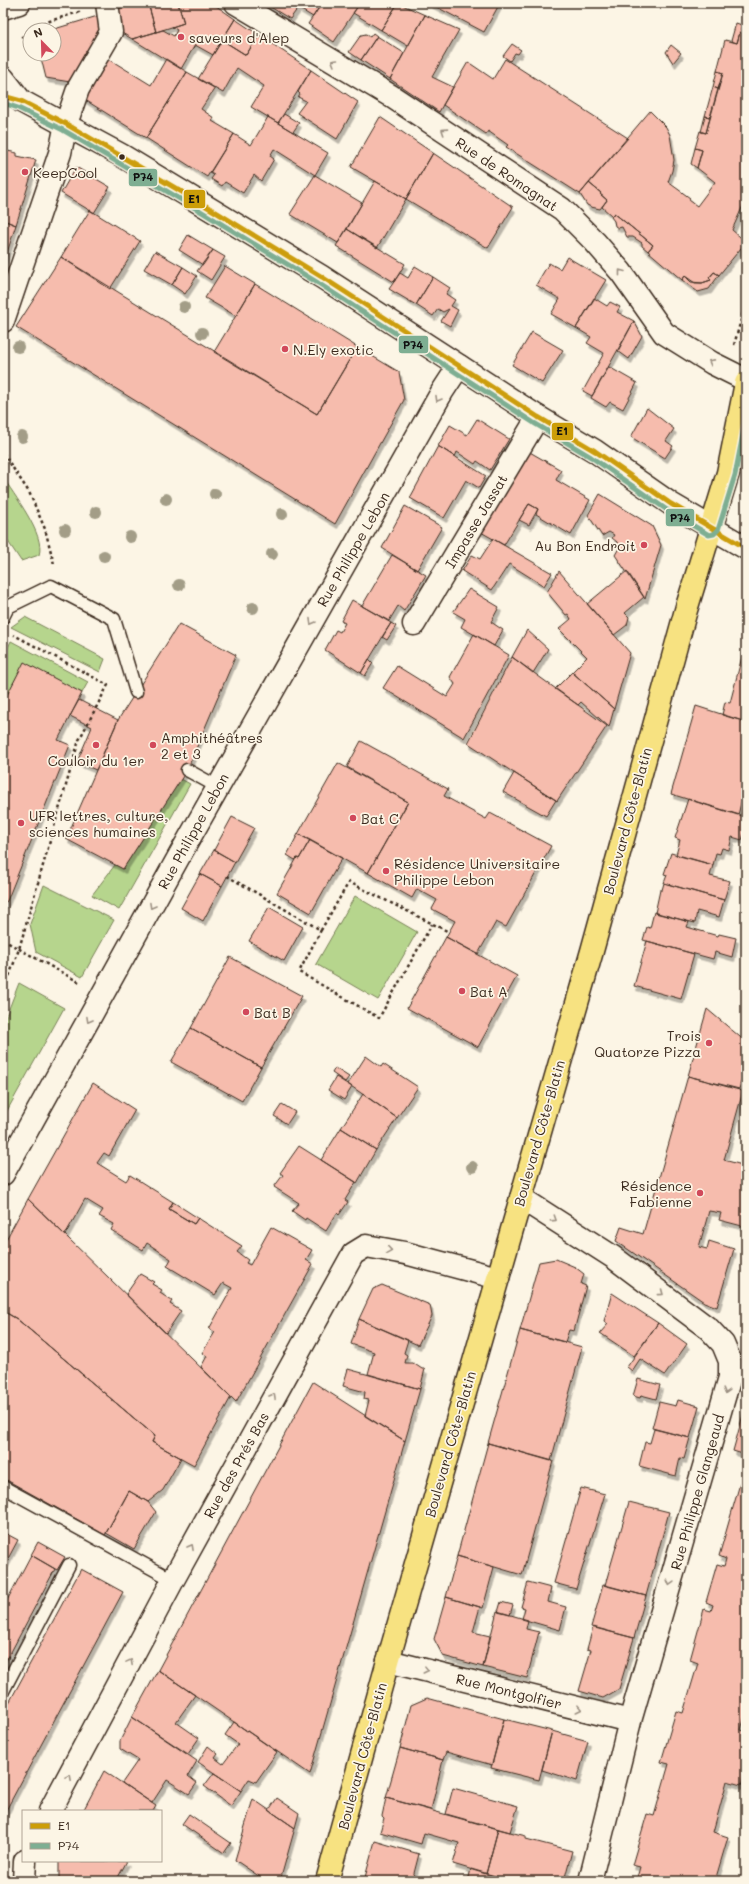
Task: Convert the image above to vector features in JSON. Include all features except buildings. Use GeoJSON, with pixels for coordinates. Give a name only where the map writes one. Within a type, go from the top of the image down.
{"type":"FeatureCollection","features":[{"type":"Feature","properties":{"kind":"main road","name":"Boulevard Côte-Blatin"},"geometry":{"type":"LineString","coordinates":[[327,1881],[388,1661],[592,950],[686,610],[728,473],[746,383]]}},
{"type":"Feature","properties":{"kind":"street"},"geometry":{"type":"LineString","coordinates":[[3,8],[19,3]]}},
{"type":"Feature","properties":{"kind":"street"},"geometry":{"type":"LineString","coordinates":[[3,321],[60,153],[66,124],[78,89],[111,32],[107,3]]}},
{"type":"Feature","properties":{"kind":"street","name":"Rue de Romagnat"},"geometry":{"type":"LineString","coordinates":[[236,3],[391,96],[562,209],[595,242],[621,272],[664,333],[712,363],[746,380]]}},
{"type":"Feature","properties":{"kind":"street"},"geometry":{"type":"LineString","coordinates":[[3,78],[12,99],[66,124],[121,155],[316,274],[538,417],[595,451],[671,504],[746,548]]}},
{"type":"Feature","properties":{"kind":"street","name":"Rue Philippe Lebon"},"geometry":{"type":"LineString","coordinates":[[3,1174],[218,787],[458,366]]}},
{"type":"Feature","properties":{"kind":"street","name":"Impasse Jassat"},"geometry":{"type":"LineString","coordinates":[[414,624],[538,417]]}},
{"type":"Feature","properties":{"kind":"street","name":"Rue Philippe Glangeaud"},"geometry":{"type":"LineString","coordinates":[[521,1198],[613,1257],[709,1329],[723,1344],[730,1361],[730,1377],[630,1722],[590,1881]]}},
{"type":"Feature","properties":{"kind":"street","name":"Rue des Prés Bas"},"geometry":{"type":"LineString","coordinates":[[51,1810],[173,1580],[353,1254],[366,1246],[405,1252],[498,1278]]}},
{"type":"Feature","properties":{"kind":"street","name":"Rue Montgolfier"},"geometry":{"type":"LineString","coordinates":[[388,1661],[630,1722]]}},
{"type":"Feature","properties":{"kind":"street"},"geometry":{"type":"LineString","coordinates":[[24,1881],[25,1862]]}},
{"type":"Feature","properties":{"kind":"lane"},"geometry":{"type":"LineString","coordinates":[[3,617],[8,607],[51,586],[114,619],[136,692]]}},
{"type":"Feature","properties":{"kind":"lane"},"geometry":{"type":"LineString","coordinates":[[187,770],[218,787]]}},
{"type":"Feature","properties":{"kind":"lane"},"geometry":{"type":"LineString","coordinates":[[3,1487],[173,1580]]}},
{"type":"Feature","properties":{"kind":"lane"},"geometry":{"type":"LineString","coordinates":[[3,1691],[69,1565]]}},
{"type":"Feature","properties":{"kind":"path"},"geometry":{"type":"LineString","coordinates":[[47,22],[107,3]]}},
{"type":"Feature","properties":{"kind":"path"},"geometry":{"type":"LineString","coordinates":[[3,453],[29,492],[45,529],[54,565],[51,586]]}},
{"type":"Feature","properties":{"kind":"path"},"geometry":{"type":"LineString","coordinates":[[3,993],[19,949],[79,740],[108,685],[10,633]]}},
{"type":"Feature","properties":{"kind":"path"},"geometry":{"type":"LineString","coordinates":[[227,876],[321,930]]}},
{"type":"Feature","properties":{"kind":"path"},"geometry":{"type":"LineString","coordinates":[[432,924],[378,1018],[299,972],[349,882],[449,932]]}},
{"type":"Feature","properties":{"kind":"path"},"geometry":{"type":"LineString","coordinates":[[3,940],[84,985]]}},
{"type":"Feature","properties":{"kind":"green space"},"geometry":{"type":"Polygon","coordinates":[[[3,477],[21,504],[38,537],[40,547],[39,555],[21,561],[3,534],[3,477]]]}},
{"type":"Feature","properties":{"kind":"green space"},"geometry":{"type":"Polygon","coordinates":[[[25,617],[105,659],[100,672],[11,627],[25,617]]]}},
{"type":"Feature","properties":{"kind":"green space"},"geometry":{"type":"Polygon","coordinates":[[[11,641],[88,682],[82,693],[24,663],[3,703],[3,658],[11,641]]]}},
{"type":"Feature","properties":{"kind":"green space"},"geometry":{"type":"Polygon","coordinates":[[[181,779],[190,784],[119,910],[92,895],[115,865],[123,869],[181,779]]]}},
{"type":"Feature","properties":{"kind":"green space"},"geometry":{"type":"Polygon","coordinates":[[[44,885],[114,920],[82,977],[36,952],[30,924],[44,885]]]}},
{"type":"Feature","properties":{"kind":"green space"},"geometry":{"type":"Polygon","coordinates":[[[355,896],[417,932],[378,1000],[316,964],[355,896]]]}},
{"type":"Feature","properties":{"kind":"green space"},"geometry":{"type":"Polygon","coordinates":[[[19,983],[64,1008],[3,1118],[3,1024],[19,983]]]}},
{"type":"Feature","properties":{"kind":"transit line","name":"E1"},"geometry":{"type":"LineString","coordinates":[[3,96],[21,101],[66,124],[206,206],[322,277],[538,417],[595,451],[671,504],[746,548]]}},
{"type":"Feature","properties":{"kind":"transit line","name":"P74"},"geometry":{"type":"LineString","coordinates":[[3,103],[18,108],[63,130],[202,212],[318,283],[534,423],[591,457],[667,510],[709,535],[714,534],[718,530],[735,475],[746,419]]}},
{"type":"Feature","properties":{"kind":"place","name":"saveurs d'Alep"},"geometry":{"type":"Point","coordinates":[181,37]}},
{"type":"Feature","properties":{"kind":"place","name":"KeepCool"},"geometry":{"type":"Point","coordinates":[25,172]}},
{"type":"Feature","properties":{"kind":"place","name":"N.Ely exotic"},"geometry":{"type":"Point","coordinates":[285,349]}},
{"type":"Feature","properties":{"kind":"place","name":"Au Bon Endroit"},"geometry":{"type":"Point","coordinates":[644,545]}},
{"type":"Feature","properties":{"kind":"place","name":"Couloir du 1er"},"geometry":{"type":"Point","coordinates":[96,745]}},
{"type":"Feature","properties":{"kind":"place","name":"Amphithéâtres 2 et 3"},"geometry":{"type":"Point","coordinates":[153,745]}},
{"type":"Feature","properties":{"kind":"place","name":"Bat C"},"geometry":{"type":"Point","coordinates":[353,818]}},
{"type":"Feature","properties":{"kind":"place","name":"UFR lettres, culture, sciences humaines"},"geometry":{"type":"Point","coordinates":[21,823]}},
{"type":"Feature","properties":{"kind":"place","name":"Résidence Universitaire Philippe Lebon"},"geometry":{"type":"Point","coordinates":[386,871]}},
{"type":"Feature","properties":{"kind":"place","name":"Bat A"},"geometry":{"type":"Point","coordinates":[462,991]}},
{"type":"Feature","properties":{"kind":"place","name":"Bat B"},"geometry":{"type":"Point","coordinates":[246,1012]}},
{"type":"Feature","properties":{"kind":"place","name":"Trois Quatorze Pizza"},"geometry":{"type":"Point","coordinates":[709,1043]}},
{"type":"Feature","properties":{"kind":"place","name":"Résidence Fabienne"},"geometry":{"type":"Point","coordinates":[700,1193]}}]}
